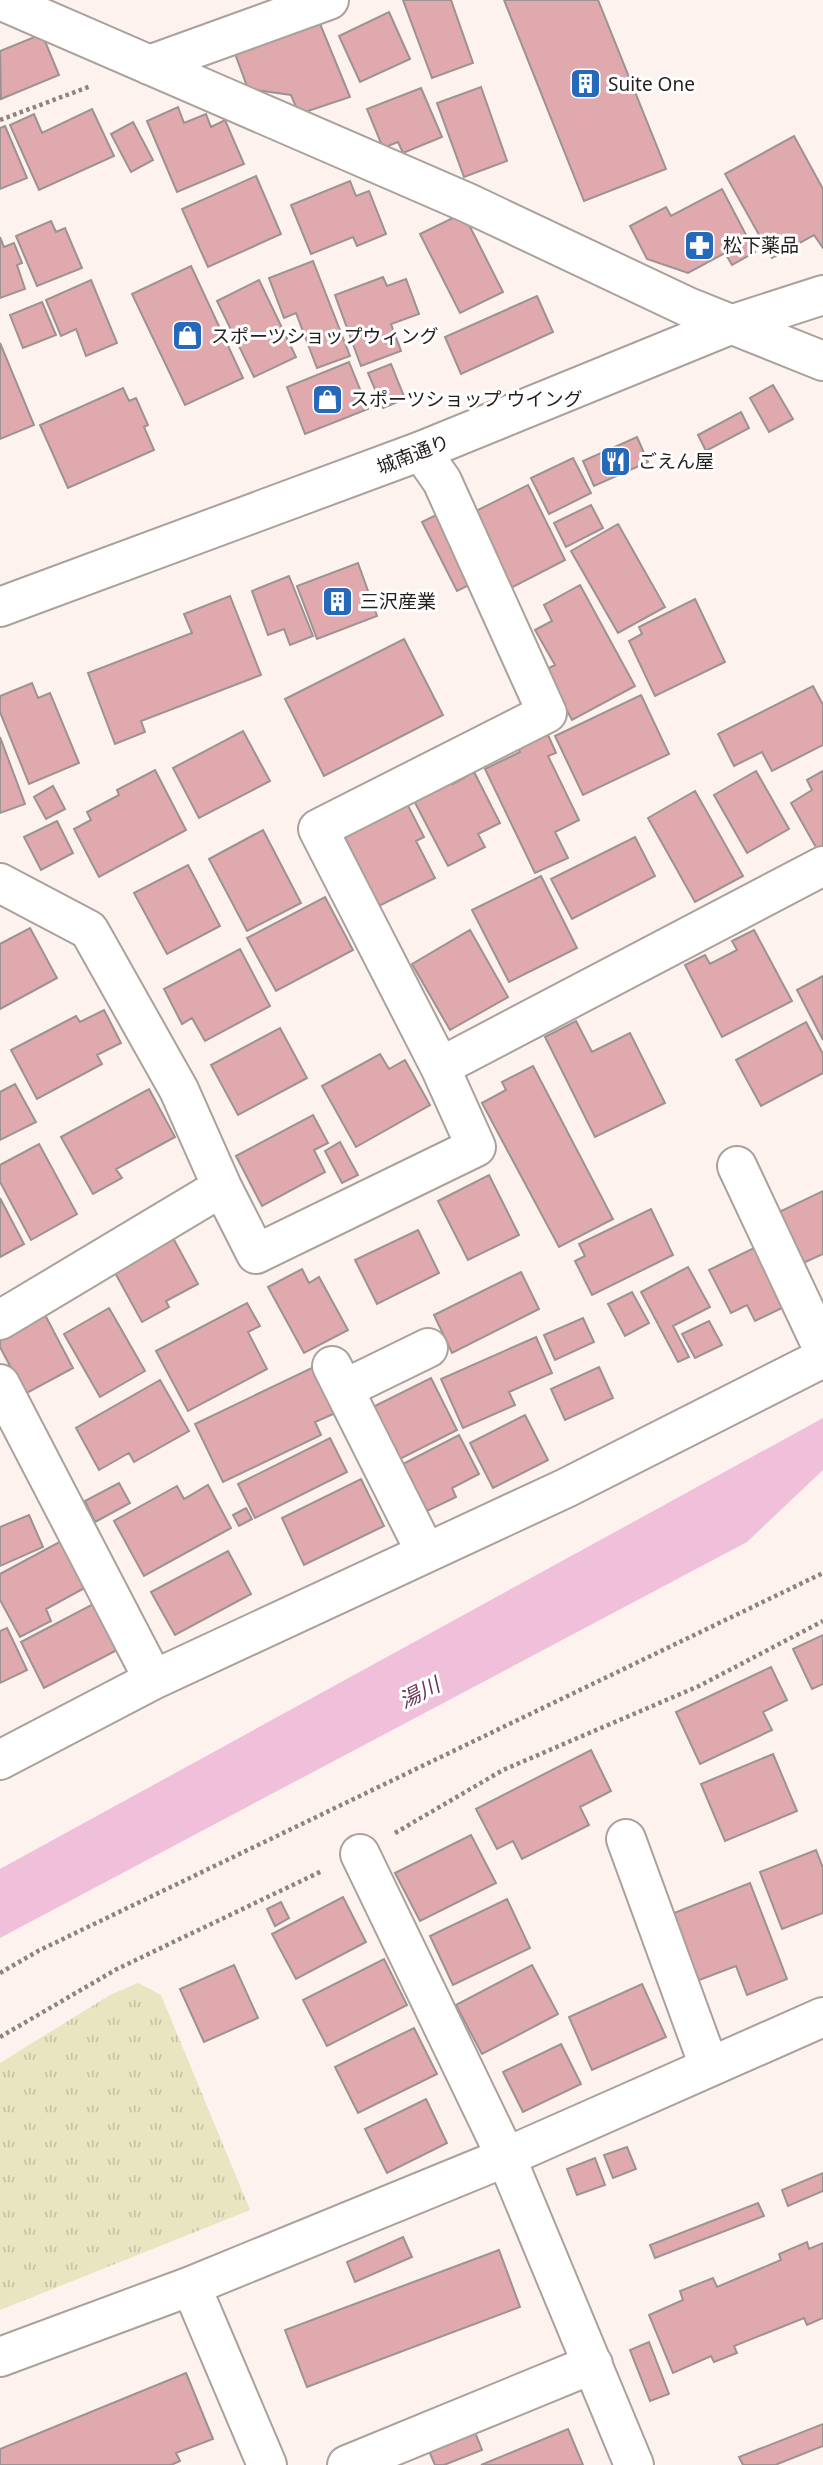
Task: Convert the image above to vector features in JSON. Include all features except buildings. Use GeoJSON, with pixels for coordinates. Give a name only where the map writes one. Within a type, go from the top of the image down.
{"type":"FeatureCollection","features":[{"type":"Feature","properties":{"kind":"street"},"geometry":{"type":"LineString","coordinates":[[0,0],[56,13],[149,65],[468,202],[730,325],[823,361]]}},
{"type":"Feature","properties":{"kind":"street"},"geometry":{"type":"LineString","coordinates":[[149,65],[290,7],[329,0]]}},
{"type":"Feature","properties":{"kind":"street","name":"城南通り"},"geometry":{"type":"LineString","coordinates":[[0,607],[421,451],[730,325],[823,296]]}},
{"type":"Feature","properties":{"kind":"street"},"geometry":{"type":"LineString","coordinates":[[0,883],[89,930],[179,1090],[222,1187],[256,1254],[476,1147],[440,1067],[318,829],[547,713],[442,481],[421,451]]}},
{"type":"Feature","properties":{"kind":"street"},"geometry":{"type":"LineString","coordinates":[[440,1067],[823,866]]}},
{"type":"Feature","properties":{"kind":"street"},"geometry":{"type":"LineString","coordinates":[[737,1166],[823,1349]]}},
{"type":"Feature","properties":{"kind":"street"},"geometry":{"type":"LineString","coordinates":[[0,1320],[222,1187]]}},
{"type":"Feature","properties":{"kind":"street"},"geometry":{"type":"LineString","coordinates":[[426,1553],[338,1378],[428,1348]]}},
{"type":"Feature","properties":{"kind":"street"},"geometry":{"type":"LineString","coordinates":[[0,1760],[155,1678],[566,1488],[823,1358]]}},
{"type":"Feature","properties":{"kind":"street"},"geometry":{"type":"LineString","coordinates":[[0,1384],[146,1665]]}},
{"type":"Feature","properties":{"kind":"street"},"geometry":{"type":"LineString","coordinates":[[626,1839],[709,2066]]}},
{"type":"Feature","properties":{"kind":"street"},"geometry":{"type":"LineString","coordinates":[[360,1854],[506,2157],[634,2465]]}},
{"type":"Feature","properties":{"kind":"street"},"geometry":{"type":"LineString","coordinates":[[0,2357],[191,2286],[506,2157],[823,2017]]}},
{"type":"Feature","properties":{"kind":"street"},"geometry":{"type":"LineString","coordinates":[[191,2286],[267,2465]]}},
{"type":"Feature","properties":{"kind":"street"},"geometry":{"type":"LineString","coordinates":[[347,2465],[593,2364]]}},
{"type":"Feature","properties":{"kind":"path"},"geometry":{"type":"LineString","coordinates":[[0,120],[149,65]]}},
{"type":"Feature","properties":{"kind":"path"},"geometry":{"type":"LineString","coordinates":[[0,1973],[51,1945],[823,1573]]}},
{"type":"Feature","properties":{"kind":"path"},"geometry":{"type":"LineString","coordinates":[[0,2037],[117,1969],[360,1854],[503,1770],[699,1686],[823,1620]]}},
{"type":"Feature","properties":{"kind":"green space"},"geometry":{"type":"Polygon","coordinates":[[[138,1983],[161,1995],[250,2210],[0,2310],[0,2063],[110,1995],[138,1983]]]}},
{"type":"Feature","properties":{"kind":"water","name":"湯川"},"geometry":{"type":"Polygon","coordinates":[[[823,1418],[823,1470],[747,1542],[0,1938],[0,1869],[823,1418]]]}},
{"type":"Feature","properties":{"kind":"place","name":"Suite One"},"geometry":{"type":"Point","coordinates":[585,84]}},
{"type":"Feature","properties":{"kind":"place","name":"松下薬品"},"geometry":{"type":"Point","coordinates":[700,245]}},
{"type":"Feature","properties":{"kind":"place","name":"スポーツショップウィング"},"geometry":{"type":"Point","coordinates":[188,336]}},
{"type":"Feature","properties":{"kind":"place","name":"スポーツショップ ウイング"},"geometry":{"type":"Point","coordinates":[327,399]}},
{"type":"Feature","properties":{"kind":"place","name":"ごえん屋"},"geometry":{"type":"Point","coordinates":[615,461]}},
{"type":"Feature","properties":{"kind":"place","name":"三沢産業"},"geometry":{"type":"Point","coordinates":[337,601]}}]}
